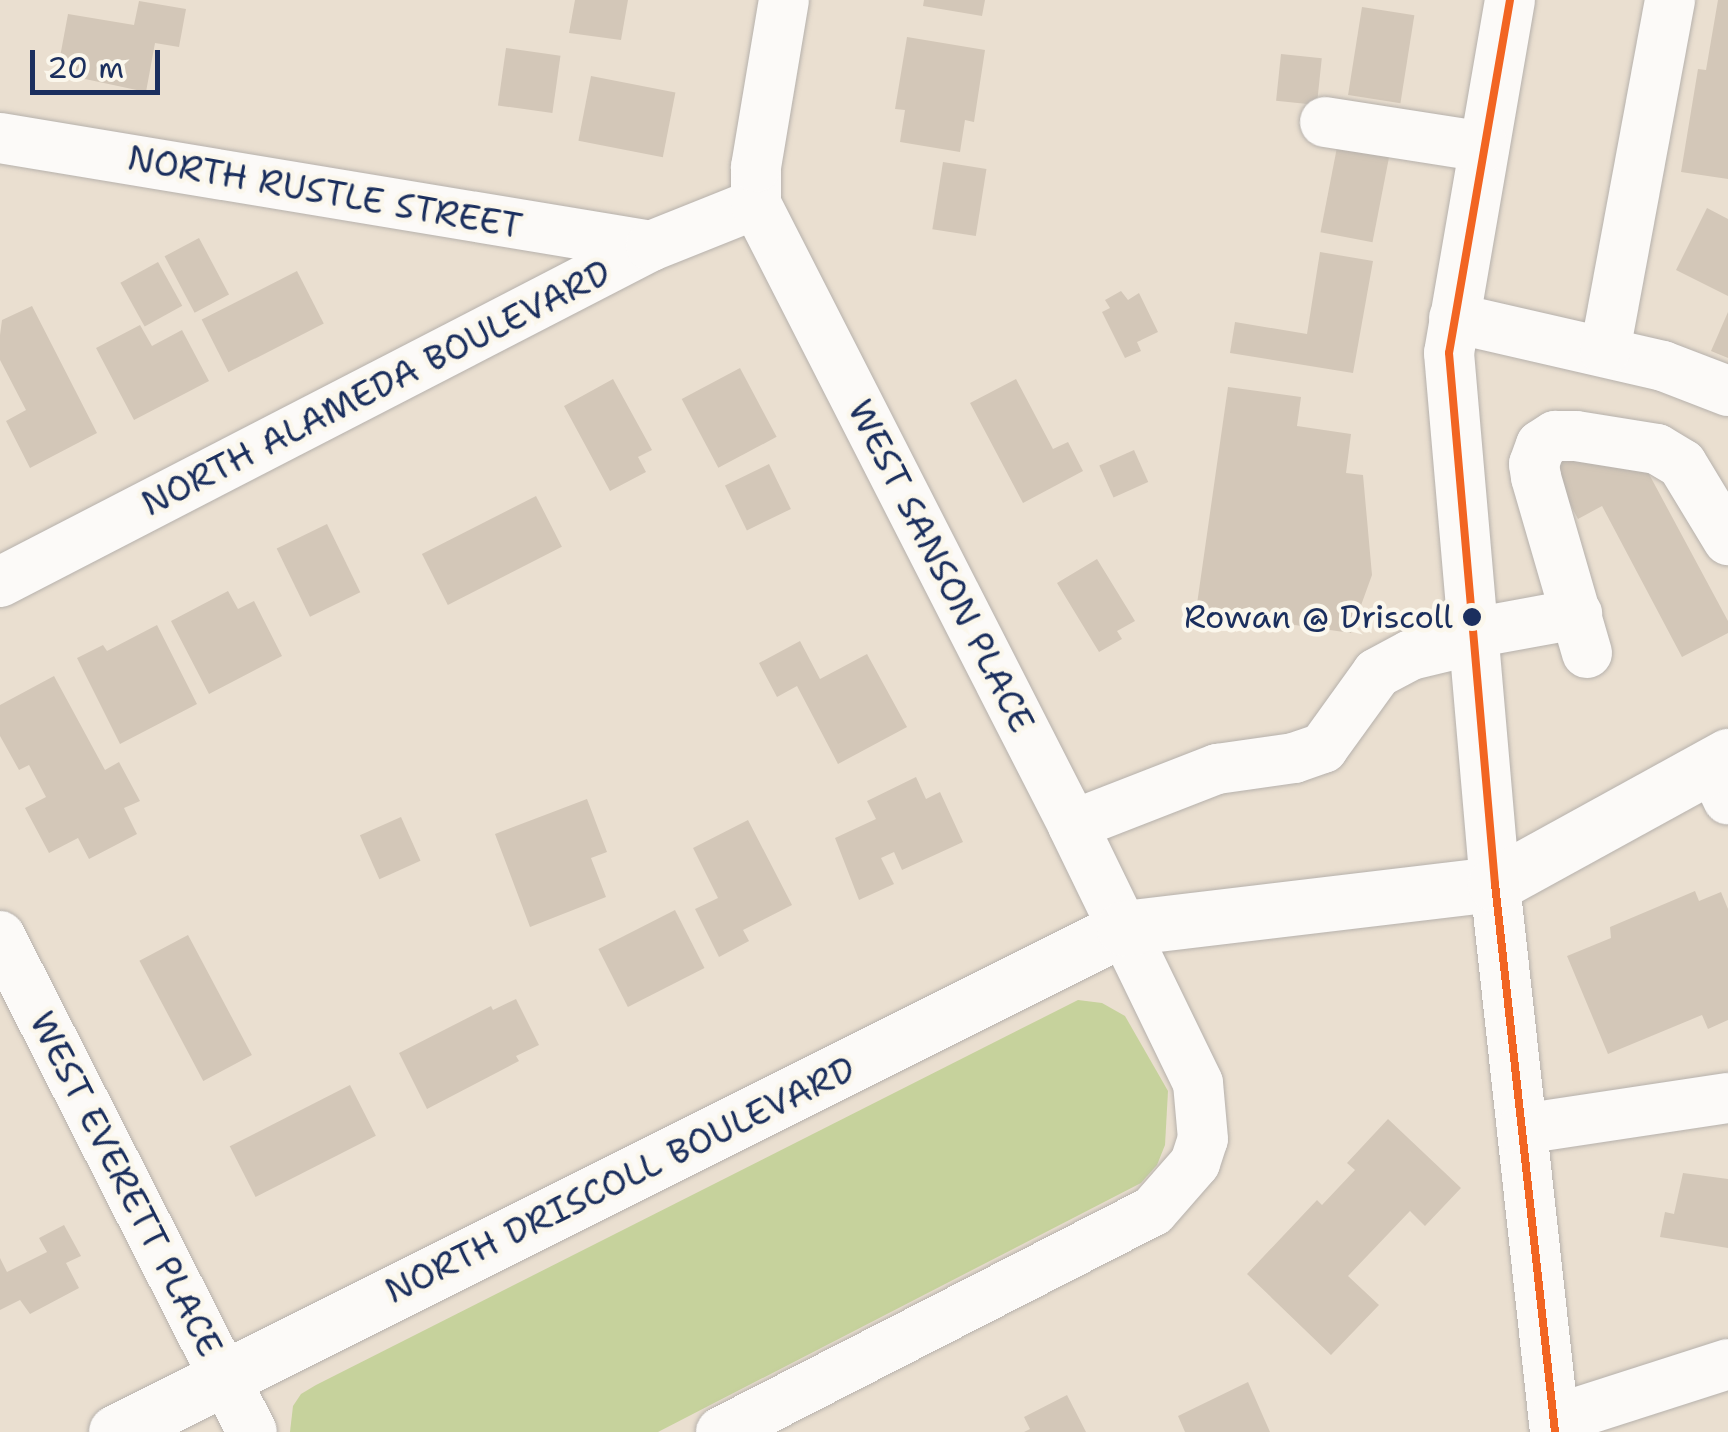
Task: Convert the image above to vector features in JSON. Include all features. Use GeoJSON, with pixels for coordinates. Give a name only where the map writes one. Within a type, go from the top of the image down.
{"type":"FeatureCollection","features":[{"type":"Feature","properties":{"kind":"main road","name":"NORTH DRISCOLL BOULEVARD"},"geometry":{"type":"LineString","coordinates":[[116,1432],[1124,928],[1495,884],[1723,773]]}},
{"type":"Feature","properties":{"kind":"street"},"geometry":{"type":"LineString","coordinates":[[756,204],[756,167],[784,0]]}},
{"type":"Feature","properties":{"kind":"street"},"geometry":{"type":"LineString","coordinates":[[1510,0],[1449,354],[1495,884],[1554,1426],[1728,1364]]}},
{"type":"Feature","properties":{"kind":"street"},"geometry":{"type":"LineString","coordinates":[[1605,351],[1670,0]]}},
{"type":"Feature","properties":{"kind":"street"},"geometry":{"type":"LineString","coordinates":[[1325,122],[1484,147]]}},
{"type":"Feature","properties":{"kind":"street","name":"NORTH RUSTLE STREET"},"geometry":{"type":"LineString","coordinates":[[0,138],[650,246]]}},
{"type":"Feature","properties":{"kind":"street","name":"NORTH ALAMEDA BOULEVARD"},"geometry":{"type":"LineString","coordinates":[[0,582],[650,246],[756,204]]}},
{"type":"Feature","properties":{"kind":"street","name":"WEST SANSON PLACE"},"geometry":{"type":"LineString","coordinates":[[756,204],[1124,928]]}},
{"type":"Feature","properties":{"kind":"street"},"geometry":{"type":"LineString","coordinates":[[1454,318],[1679,370],[1728,391]]}},
{"type":"Feature","properties":{"kind":"street"},"geometry":{"type":"LineString","coordinates":[[1073,825],[1218,770],[1294,758],[1324,748],[1378,673],[1412,654],[1473,637],[1582,633],[1534,464],[1540,445],[1554,436],[1657,449],[1682,464],[1728,540]]}},
{"type":"Feature","properties":{"kind":"street"},"geometry":{"type":"LineString","coordinates":[[722,1432],[1153,1211],[1177,1188],[1195,1162],[1203,1140],[1198,1083],[1124,928]]}},
{"type":"Feature","properties":{"kind":"street","name":"WEST EVERETT PLACE"},"geometry":{"type":"LineString","coordinates":[[0,936],[252,1432]]}},
{"type":"Feature","properties":{"kind":"street"},"geometry":{"type":"LineString","coordinates":[[1522,1128],[1728,1098]]}},
{"type":"Feature","properties":{"kind":"green space"},"geometry":{"type":"Polygon","coordinates":[[[1078,1000],[1102,1003],[1125,1016],[1168,1091],[1165,1145],[1157,1165],[1141,1183],[658,1432],[290,1432],[293,1406],[301,1394],[316,1385],[1078,1000]]]}},
{"type":"Feature","properties":{"kind":"building"},"geometry":{"type":"Polygon","coordinates":[[[575,0],[628,0],[621,40],[569,33],[575,0]]]}},
{"type":"Feature","properties":{"kind":"building"},"geometry":{"type":"Polygon","coordinates":[[[924,0],[985,0],[982,16],[923,6],[924,0]]]}},
{"type":"Feature","properties":{"kind":"building"},"geometry":{"type":"Polygon","coordinates":[[[1718,0],[1728,0],[1728,179],[1681,172],[1698,69],[1706,70],[1718,0]]]}},
{"type":"Feature","properties":{"kind":"building"},"geometry":{"type":"Polygon","coordinates":[[[139,1],[186,9],[179,47],[155,43],[146,92],[57,73],[68,14],[134,25],[139,1]]]}},
{"type":"Feature","properties":{"kind":"building"},"geometry":{"type":"Polygon","coordinates":[[[1362,7],[1414,15],[1400,103],[1348,95],[1362,7]]]}},
{"type":"Feature","properties":{"kind":"building"},"geometry":{"type":"Polygon","coordinates":[[[907,37],[985,50],[974,122],[965,120],[960,152],[900,142],[905,110],[895,109],[907,37]]]}},
{"type":"Feature","properties":{"kind":"building"},"geometry":{"type":"Polygon","coordinates":[[[506,48],[560,56],[552,113],[498,105],[506,48]]]}},
{"type":"Feature","properties":{"kind":"building"},"geometry":{"type":"Polygon","coordinates":[[[1281,54],[1322,58],[1317,105],[1276,101],[1281,54]]]}},
{"type":"Feature","properties":{"kind":"building"},"geometry":{"type":"Polygon","coordinates":[[[591,76],[675,92],[663,157],[578,141],[591,76]]]}},
{"type":"Feature","properties":{"kind":"building"},"geometry":{"type":"Polygon","coordinates":[[[1339,137],[1391,147],[1373,242],[1320,232],[1339,137]]]}},
{"type":"Feature","properties":{"kind":"building"},"geometry":{"type":"Polygon","coordinates":[[[943,162],[986,169],[976,236],[932,229],[943,162]]]}},
{"type":"Feature","properties":{"kind":"building"},"geometry":{"type":"Polygon","coordinates":[[[1707,208],[1728,219],[1728,296],[1676,270],[1707,208]]]}},
{"type":"Feature","properties":{"kind":"building"},"geometry":{"type":"Polygon","coordinates":[[[199,238],[229,295],[195,313],[165,256],[199,238]]]}},
{"type":"Feature","properties":{"kind":"building"},"geometry":{"type":"Polygon","coordinates":[[[1320,252],[1373,261],[1353,373],[1230,353],[1235,322],[1307,334],[1320,252]]]}},
{"type":"Feature","properties":{"kind":"building"},"geometry":{"type":"Polygon","coordinates":[[[158,262],[182,306],[145,327],[120,283],[158,262]]]}},
{"type":"Feature","properties":{"kind":"building"},"geometry":{"type":"Polygon","coordinates":[[[297,271],[324,324],[228,372],[202,320],[297,271]]]}},
{"type":"Feature","properties":{"kind":"building"},"geometry":{"type":"Polygon","coordinates":[[[1121,291],[1128,300],[1139,293],[1158,332],[1137,342],[1141,351],[1125,358],[1102,312],[1110,308],[1105,300],[1121,291]]]}},
{"type":"Feature","properties":{"kind":"building"},"geometry":{"type":"Polygon","coordinates":[[[32,306],[97,433],[30,468],[6,421],[26,410],[0,360],[0,335],[2,320],[32,306]]]}},
{"type":"Feature","properties":{"kind":"building"},"geometry":{"type":"Polygon","coordinates":[[[1728,312],[1728,358],[1711,351],[1728,312]]]}},
{"type":"Feature","properties":{"kind":"building"},"geometry":{"type":"Polygon","coordinates":[[[140,325],[152,346],[182,330],[209,381],[134,420],[96,348],[140,325]]]}},
{"type":"Feature","properties":{"kind":"building"},"geometry":{"type":"Polygon","coordinates":[[[740,368],[777,437],[718,468],[682,399],[740,368]]]}},
{"type":"Feature","properties":{"kind":"building"},"geometry":{"type":"Polygon","coordinates":[[[613,379],[652,450],[638,457],[646,472],[610,491],[564,406],[613,379]]]}},
{"type":"Feature","properties":{"kind":"building"},"geometry":{"type":"Polygon","coordinates":[[[1016,379],[1053,449],[1068,442],[1083,471],[1023,503],[970,403],[1016,379]]]}},
{"type":"Feature","properties":{"kind":"building"},"geometry":{"type":"Polygon","coordinates":[[[1228,387],[1301,397],[1297,426],[1351,434],[1346,473],[1363,475],[1372,575],[1351,633],[1196,611],[1228,387]]]}},
{"type":"Feature","properties":{"kind":"building"},"geometry":{"type":"Polygon","coordinates":[[[1591,442],[1642,461],[1728,621],[1728,633],[1682,657],[1602,506],[1578,519],[1549,464],[1591,442]]]}},
{"type":"Feature","properties":{"kind":"building"},"geometry":{"type":"Polygon","coordinates":[[[1134,450],[1148,482],[1114,497],[1099,465],[1134,450]]]}},
{"type":"Feature","properties":{"kind":"building"},"geometry":{"type":"Polygon","coordinates":[[[769,464],[791,509],[747,530],[725,485],[769,464]]]}},
{"type":"Feature","properties":{"kind":"building"},"geometry":{"type":"Polygon","coordinates":[[[536,496],[562,547],[448,605],[422,554],[536,496]]]}},
{"type":"Feature","properties":{"kind":"building"},"geometry":{"type":"Polygon","coordinates":[[[327,524],[360,592],[310,617],[277,549],[327,524]]]}},
{"type":"Feature","properties":{"kind":"building"},"geometry":{"type":"Polygon","coordinates":[[[1097,559],[1135,621],[1117,631],[1122,639],[1099,652],[1057,583],[1097,559]]]}},
{"type":"Feature","properties":{"kind":"building"},"geometry":{"type":"Polygon","coordinates":[[[228,591],[238,609],[254,601],[282,656],[209,694],[171,621],[228,591]]]}},
{"type":"Feature","properties":{"kind":"building"},"geometry":{"type":"Polygon","coordinates":[[[157,625],[197,704],[120,744],[77,658],[103,645],[107,651],[157,625]]]}},
{"type":"Feature","properties":{"kind":"building"},"geometry":{"type":"Polygon","coordinates":[[[800,641],[820,679],[867,654],[907,727],[838,764],[797,686],[777,697],[759,663],[800,641]]]}},
{"type":"Feature","properties":{"kind":"building"},"geometry":{"type":"Polygon","coordinates":[[[54,676],[105,770],[119,762],[140,801],[124,808],[137,834],[89,859],[78,838],[49,853],[25,808],[46,797],[29,765],[19,770],[0,736],[0,705],[54,676]]]}},
{"type":"Feature","properties":{"kind":"building"},"geometry":{"type":"Polygon","coordinates":[[[916,777],[926,799],[940,792],[963,842],[902,870],[894,852],[881,858],[894,884],[859,900],[835,838],[876,819],[867,801],[916,777]]]}},
{"type":"Feature","properties":{"kind":"building"},"geometry":{"type":"Polygon","coordinates":[[[587,799],[607,852],[591,858],[606,897],[530,927],[495,834],[587,799]]]}},
{"type":"Feature","properties":{"kind":"building"},"geometry":{"type":"Polygon","coordinates":[[[401,817],[421,861],[379,879],[360,835],[401,817]]]}},
{"type":"Feature","properties":{"kind":"building"},"geometry":{"type":"Polygon","coordinates":[[[748,820],[792,905],[743,930],[749,941],[719,957],[695,909],[718,898],[693,848],[748,820]]]}},
{"type":"Feature","properties":{"kind":"building"},"geometry":{"type":"Polygon","coordinates":[[[1695,891],[1699,901],[1721,892],[1728,909],[1728,1020],[1708,1029],[1702,1015],[1608,1054],[1567,956],[1611,938],[1610,927],[1695,891]]]}},
{"type":"Feature","properties":{"kind":"building"},"geometry":{"type":"Polygon","coordinates":[[[675,910],[705,968],[628,1007],[598,949],[675,910]]]}},
{"type":"Feature","properties":{"kind":"building"},"geometry":{"type":"Polygon","coordinates":[[[188,935],[252,1055],[203,1081],[139,961],[188,935]]]}},
{"type":"Feature","properties":{"kind":"building"},"geometry":{"type":"Polygon","coordinates":[[[516,999],[539,1045],[516,1056],[519,1061],[427,1109],[399,1053],[491,1006],[493,1010],[516,999]]]}},
{"type":"Feature","properties":{"kind":"building"},"geometry":{"type":"Polygon","coordinates":[[[350,1085],[376,1136],[256,1197],[230,1146],[350,1085]]]}},
{"type":"Feature","properties":{"kind":"building"},"geometry":{"type":"Polygon","coordinates":[[[1388,1119],[1461,1188],[1425,1226],[1410,1211],[1348,1276],[1379,1305],[1331,1355],[1247,1274],[1317,1200],[1322,1205],[1355,1170],[1347,1163],[1388,1119]]]}},
{"type":"Feature","properties":{"kind":"building"},"geometry":{"type":"Polygon","coordinates":[[[1683,1173],[1728,1179],[1728,1248],[1660,1237],[1665,1212],[1674,1214],[1683,1173]]]}},
{"type":"Feature","properties":{"kind":"building"},"geometry":{"type":"Polygon","coordinates":[[[64,1225],[81,1256],[66,1263],[79,1288],[30,1314],[20,1300],[0,1310],[0,1258],[7,1272],[47,1252],[39,1238],[64,1225]]]}},
{"type":"Feature","properties":{"kind":"building"},"geometry":{"type":"Polygon","coordinates":[[[1248,1382],[1270,1432],[1185,1432],[1178,1416],[1248,1382]]]}},
{"type":"Feature","properties":{"kind":"building"},"geometry":{"type":"Polygon","coordinates":[[[1067,1395],[1086,1432],[1024,1432],[1030,1429],[1024,1417],[1067,1395]]]}},
{"type":"Feature","properties":{"kind":"transit line"},"geometry":{"type":"LineString","coordinates":[[1510,0],[1449,353],[1495,884],[1555,1432]]}},
{"type":"Feature","properties":{"kind":"place","name":"Rowan @ Driscoll"},"geometry":{"type":"Point","coordinates":[1472,617]}}]}
